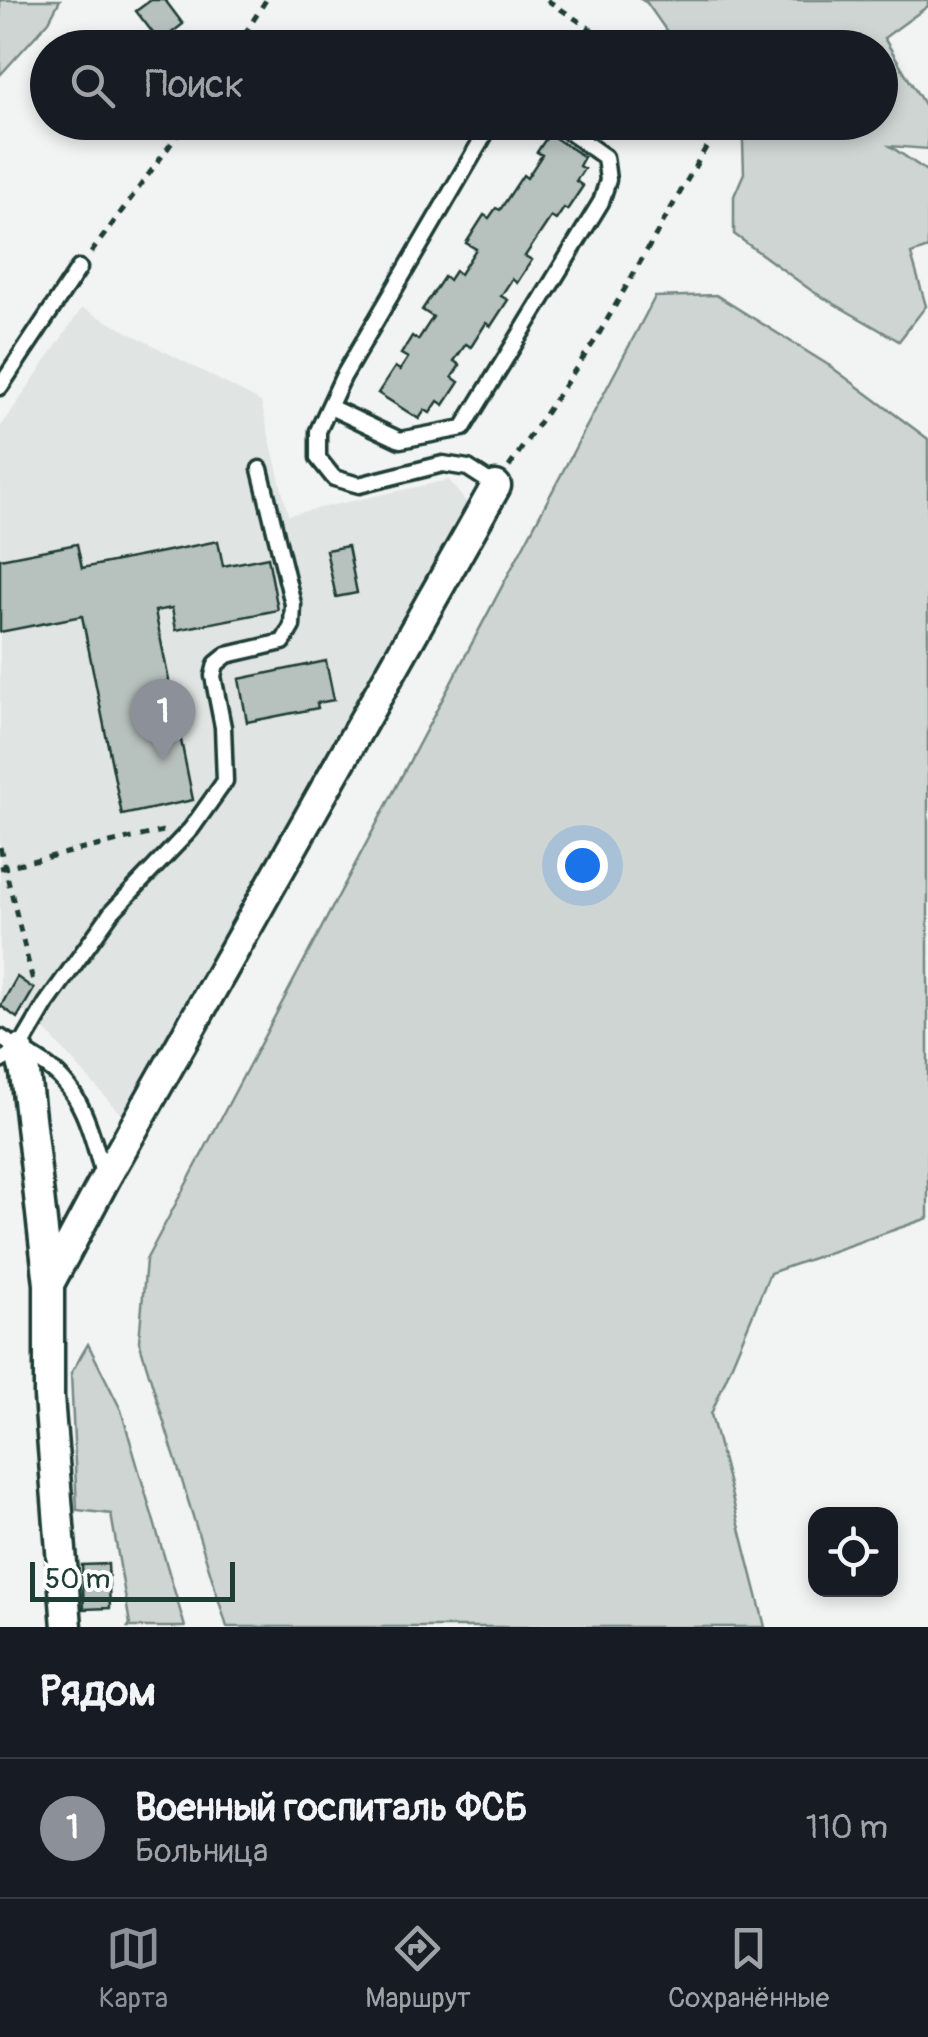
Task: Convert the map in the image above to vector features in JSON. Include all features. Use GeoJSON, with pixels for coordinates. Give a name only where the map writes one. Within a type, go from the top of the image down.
{"type":"FeatureCollection","features":[{"type":"Feature","properties":{"kind":"street"},"geometry":{"type":"LineString","coordinates":[[49,1284],[496,486]]}},
{"type":"Feature","properties":{"kind":"street"},"geometry":{"type":"LineString","coordinates":[[6,1049],[49,1284],[49,1397],[67,1627]]}},
{"type":"Feature","properties":{"kind":"lane"},"geometry":{"type":"LineString","coordinates":[[482,140],[344,377],[318,431],[318,458],[334,478],[359,485],[443,464],[468,468],[496,486]]}},
{"type":"Feature","properties":{"kind":"lane"},"geometry":{"type":"LineString","coordinates":[[330,407],[400,440],[464,428],[600,202],[608,180],[605,157],[581,140]]}},
{"type":"Feature","properties":{"kind":"lane"},"geometry":{"type":"LineString","coordinates":[[0,388],[79,268]]}},
{"type":"Feature","properties":{"kind":"lane"},"geometry":{"type":"LineString","coordinates":[[105,1179],[89,1124],[76,1098],[50,1068],[6,1049],[46,1004],[111,913],[191,829],[225,781],[223,727],[212,676],[216,664],[226,655],[283,642],[292,626],[293,604],[260,469]]}},
{"type":"Feature","properties":{"kind":"path"},"geometry":{"type":"LineString","coordinates":[[247,30],[266,0]]}},
{"type":"Feature","properties":{"kind":"path"},"geometry":{"type":"LineString","coordinates":[[547,0],[592,30]]}},
{"type":"Feature","properties":{"kind":"path"},"geometry":{"type":"LineString","coordinates":[[79,268],[175,140]]}},
{"type":"Feature","properties":{"kind":"path"},"geometry":{"type":"LineString","coordinates":[[496,486],[596,339],[708,144],[706,140]]}},
{"type":"Feature","properties":{"kind":"path"},"geometry":{"type":"LineString","coordinates":[[2,867],[152,832],[191,829]]}},
{"type":"Feature","properties":{"kind":"path"},"geometry":{"type":"LineString","coordinates":[[0,847],[30,978],[46,1004]]}},
{"type":"Feature","properties":{"kind":"shaded area"},"geometry":{"type":"Polygon","coordinates":[[[0,0],[60,0],[41,30],[30,30],[30,42],[0,75],[0,0]]]}},
{"type":"Feature","properties":{"kind":"shaded area"},"geometry":{"type":"Polygon","coordinates":[[[642,0],[928,0],[928,6],[895,30],[666,30],[642,0]]]}},
{"type":"Feature","properties":{"kind":"shaded area"},"geometry":{"type":"Polygon","coordinates":[[[898,61],[928,111],[928,149],[890,146],[928,172],[928,248],[911,254],[926,306],[899,341],[812,291],[734,234],[734,196],[744,173],[743,142],[898,140],[898,61]]]}},
{"type":"Feature","properties":{"kind":"shaded area"},"geometry":{"type":"Polygon","coordinates":[[[716,295],[830,366],[928,439],[928,1218],[770,1273],[711,1414],[765,1627],[227,1627],[139,1341],[146,1260],[655,297],[716,295]]]}},
{"type":"Feature","properties":{"kind":"shaded area"},"geometry":{"type":"Polygon","coordinates":[[[82,308],[261,402],[288,515],[449,480],[468,505],[125,1119],[49,1034],[23,1011],[17,1018],[0,1005],[0,428],[82,308]]]}},
{"type":"Feature","properties":{"kind":"shaded area"},"geometry":{"type":"Polygon","coordinates":[[[88,1344],[121,1410],[185,1627],[128,1627],[111,1514],[77,1510],[71,1373],[88,1344]]]}},
{"type":"Feature","properties":{"kind":"building"},"geometry":{"type":"Polygon","coordinates":[[[151,0],[165,0],[183,24],[175,30],[151,30],[136,11],[151,0]]]}},
{"type":"Feature","properties":{"kind":"building"},"geometry":{"type":"Polygon","coordinates":[[[545,140],[558,140],[584,157],[579,166],[584,169],[576,181],[583,186],[567,210],[564,208],[556,220],[551,217],[525,256],[532,260],[517,283],[512,279],[501,296],[508,300],[491,326],[486,323],[471,347],[466,344],[454,361],[460,365],[452,377],[459,382],[444,405],[438,401],[430,413],[425,410],[419,419],[378,393],[395,367],[400,370],[408,358],[401,354],[412,336],[418,340],[433,317],[422,310],[444,277],[449,280],[455,271],[460,274],[476,249],[466,243],[484,215],[489,218],[496,208],[500,210],[523,175],[527,178],[542,155],[537,152],[545,140]]]}},
{"type":"Feature","properties":{"kind":"building"},"geometry":{"type":"Polygon","coordinates":[[[218,541],[223,566],[268,557],[278,610],[176,630],[172,608],[155,611],[193,800],[122,815],[82,616],[0,632],[0,559],[77,544],[82,568],[218,541]]]}},
{"type":"Feature","properties":{"kind":"building"},"geometry":{"type":"Polygon","coordinates":[[[348,546],[357,593],[336,597],[326,550],[348,546]]]}},
{"type":"Feature","properties":{"kind":"building"},"geometry":{"type":"Polygon","coordinates":[[[326,661],[334,700],[317,703],[318,708],[247,722],[239,679],[326,661]]]}},
{"type":"Feature","properties":{"kind":"building"},"geometry":{"type":"Polygon","coordinates":[[[17,977],[34,989],[17,1018],[1,1006],[17,977]]]}},
{"type":"Feature","properties":{"kind":"building"},"geometry":{"type":"Polygon","coordinates":[[[108,1564],[110,1608],[84,1609],[82,1565],[108,1564]]]}},
{"type":"Feature","properties":{"kind":"place","name":"Военный госпиталь ФСБ"},"geometry":{"type":"Point","coordinates":[163,761]}}]}
